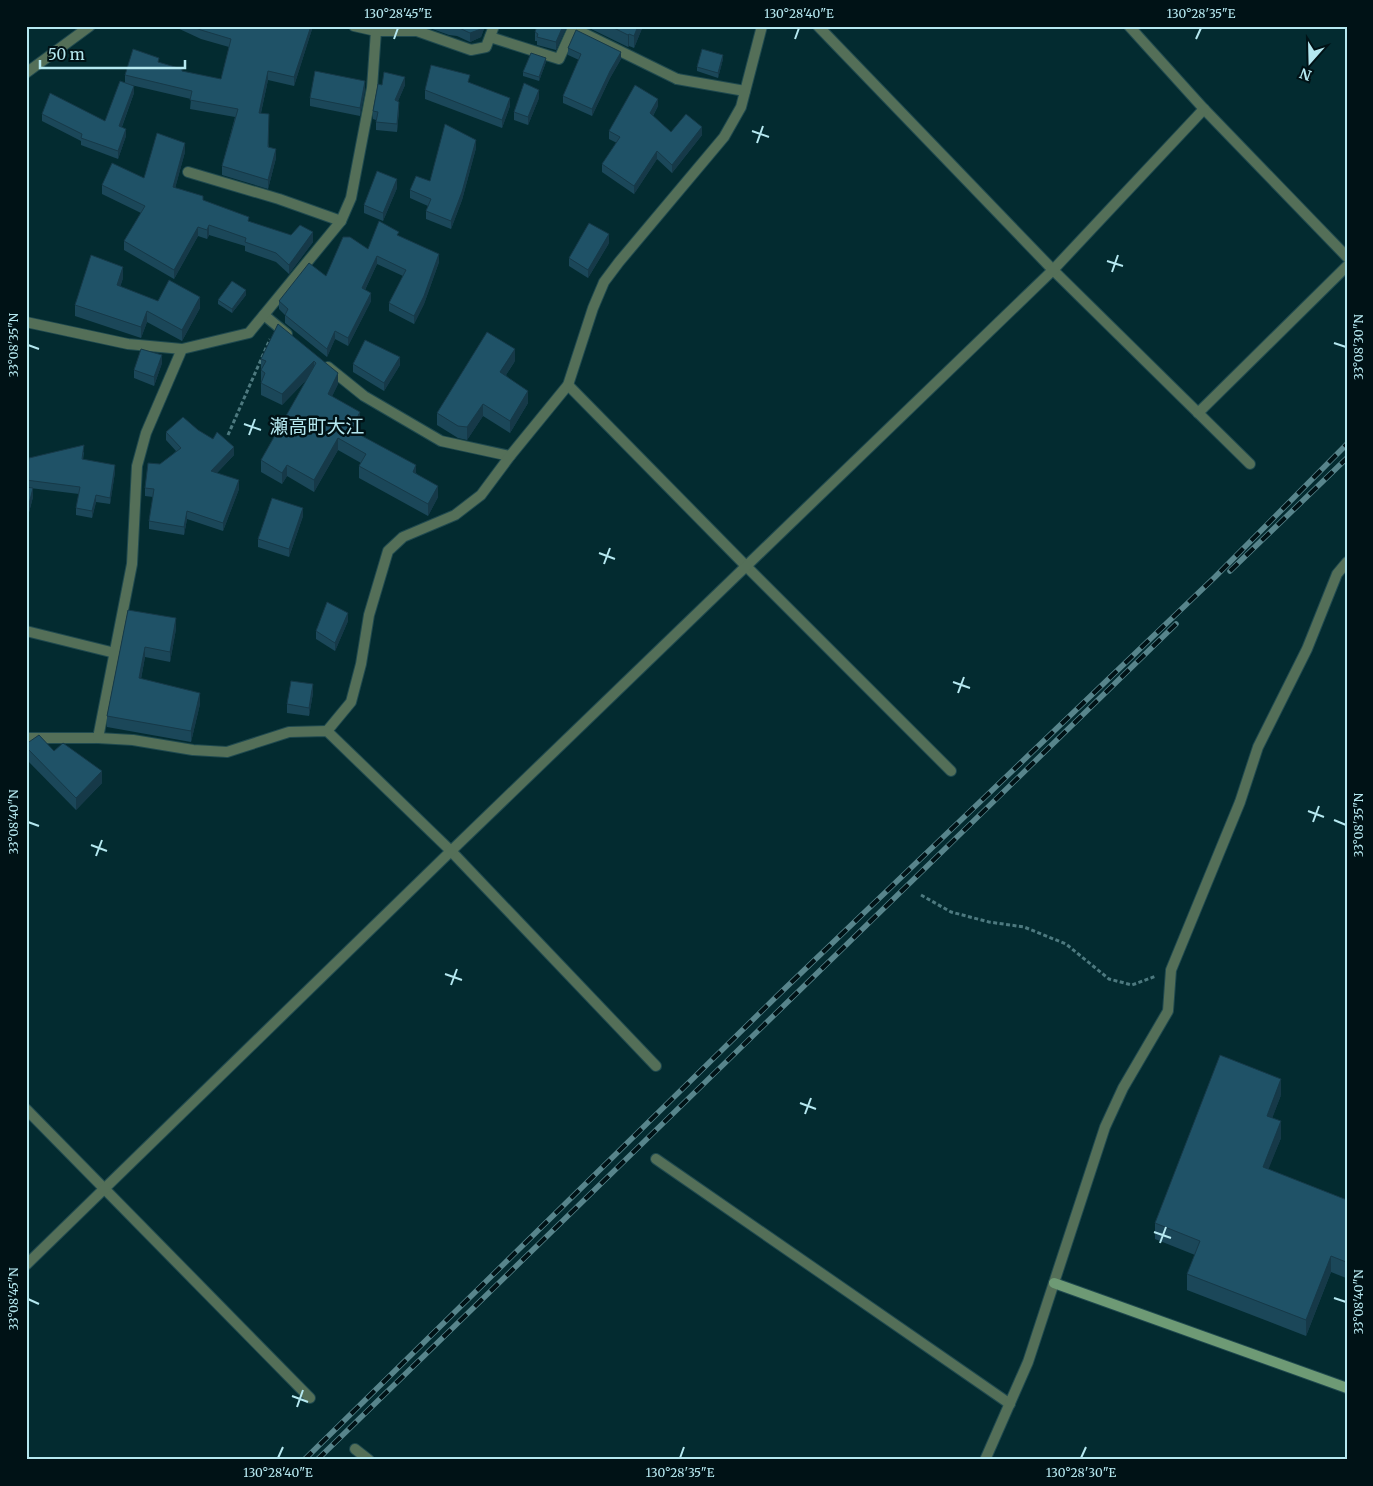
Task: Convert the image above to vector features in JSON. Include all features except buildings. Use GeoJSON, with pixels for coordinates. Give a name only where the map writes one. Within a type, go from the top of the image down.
{"type":"FeatureCollection","features":[{"type":"Feature","properties":{"kind":"street"},"geometry":{"type":"LineString","coordinates":[[26,73],[90,26]]}},
{"type":"Feature","properties":{"kind":"street"},"geometry":{"type":"LineString","coordinates":[[354,26],[376,31],[417,31],[471,50],[486,47],[494,26]]}},
{"type":"Feature","properties":{"kind":"street"},"geometry":{"type":"LineString","coordinates":[[328,731],[351,702],[361,664],[369,615],[388,551],[403,537],[455,515],[481,495],[568,385],[593,308],[604,282],[724,137],[741,107],[762,26]]}},
{"type":"Feature","properties":{"kind":"street"},"geometry":{"type":"LineString","coordinates":[[818,26],[1053,270],[1250,464]]}},
{"type":"Feature","properties":{"kind":"street"},"geometry":{"type":"LineString","coordinates":[[1129,26],[1204,109],[1347,257]]}},
{"type":"Feature","properties":{"kind":"street"},"geometry":{"type":"LineString","coordinates":[[490,37],[559,59],[573,28],[677,78],[745,91]]}},
{"type":"Feature","properties":{"kind":"street"},"geometry":{"type":"LineString","coordinates":[[26,322],[128,344],[182,349],[249,332],[341,221],[351,198],[372,88],[376,31]]}},
{"type":"Feature","properties":{"kind":"street"},"geometry":{"type":"LineString","coordinates":[[26,1265],[450,851],[1053,270],[1204,109]]}},
{"type":"Feature","properties":{"kind":"street"},"geometry":{"type":"LineString","coordinates":[[188,172],[279,199],[341,221]]}},
{"type":"Feature","properties":{"kind":"street"},"geometry":{"type":"LineString","coordinates":[[1198,413],[1347,266]]}},
{"type":"Feature","properties":{"kind":"street"},"geometry":{"type":"LineString","coordinates":[[264,315],[298,343]]}},
{"type":"Feature","properties":{"kind":"street"},"geometry":{"type":"LineString","coordinates":[[98,738],[132,564],[137,466],[146,434],[182,349]]}},
{"type":"Feature","properties":{"kind":"street"},"geometry":{"type":"LineString","coordinates":[[321,361],[364,396],[441,441],[510,456]]}},
{"type":"Feature","properties":{"kind":"street"},"geometry":{"type":"LineString","coordinates":[[568,385],[952,771]]}},
{"type":"Feature","properties":{"kind":"street"},"geometry":{"type":"LineString","coordinates":[[985,1460],[1028,1362],[1105,1127],[1122,1088],[1168,1012],[1170,970],[1240,802],[1258,747],[1307,649],[1337,574],[1347,562]]}},
{"type":"Feature","properties":{"kind":"street"},"geometry":{"type":"LineString","coordinates":[[26,631],[115,653]]}},
{"type":"Feature","properties":{"kind":"street"},"geometry":{"type":"LineString","coordinates":[[26,738],[133,740],[192,750],[227,752],[289,732],[328,731],[450,851],[656,1066]]}},
{"type":"Feature","properties":{"kind":"street"},"geometry":{"type":"LineString","coordinates":[[26,1110],[310,1398]]}},
{"type":"Feature","properties":{"kind":"street"},"geometry":{"type":"LineString","coordinates":[[656,1159],[1010,1404]]}},
{"type":"Feature","properties":{"kind":"street"},"geometry":{"type":"LineString","coordinates":[[1054,1283],[1347,1388]]}},
{"type":"Feature","properties":{"kind":"street"},"geometry":{"type":"LineString","coordinates":[[355,1449],[369,1460]]}},
{"type":"Feature","properties":{"kind":"path"},"geometry":{"type":"LineString","coordinates":[[228,435],[276,325]]}},
{"type":"Feature","properties":{"kind":"path"},"geometry":{"type":"LineString","coordinates":[[921,895],[951,912],[989,922],[1024,927],[1066,944],[1108,979],[1132,985],[1170,970]]}},
{"type":"Feature","properties":{"kind":"railway"},"geometry":{"type":"LineString","coordinates":[[304,1460],[776,997],[1215,577],[1347,444]]}},
{"type":"Feature","properties":{"kind":"railway"},"geometry":{"type":"LineString","coordinates":[[1230,571],[1347,458]]}},
{"type":"Feature","properties":{"kind":"railway"},"geometry":{"type":"LineString","coordinates":[[317,1460],[1176,624]]}},
{"type":"Feature","properties":{"kind":"district","name":"瀬高町大江"},"geometry":{"type":"Point","coordinates":[317,426]}}]}
